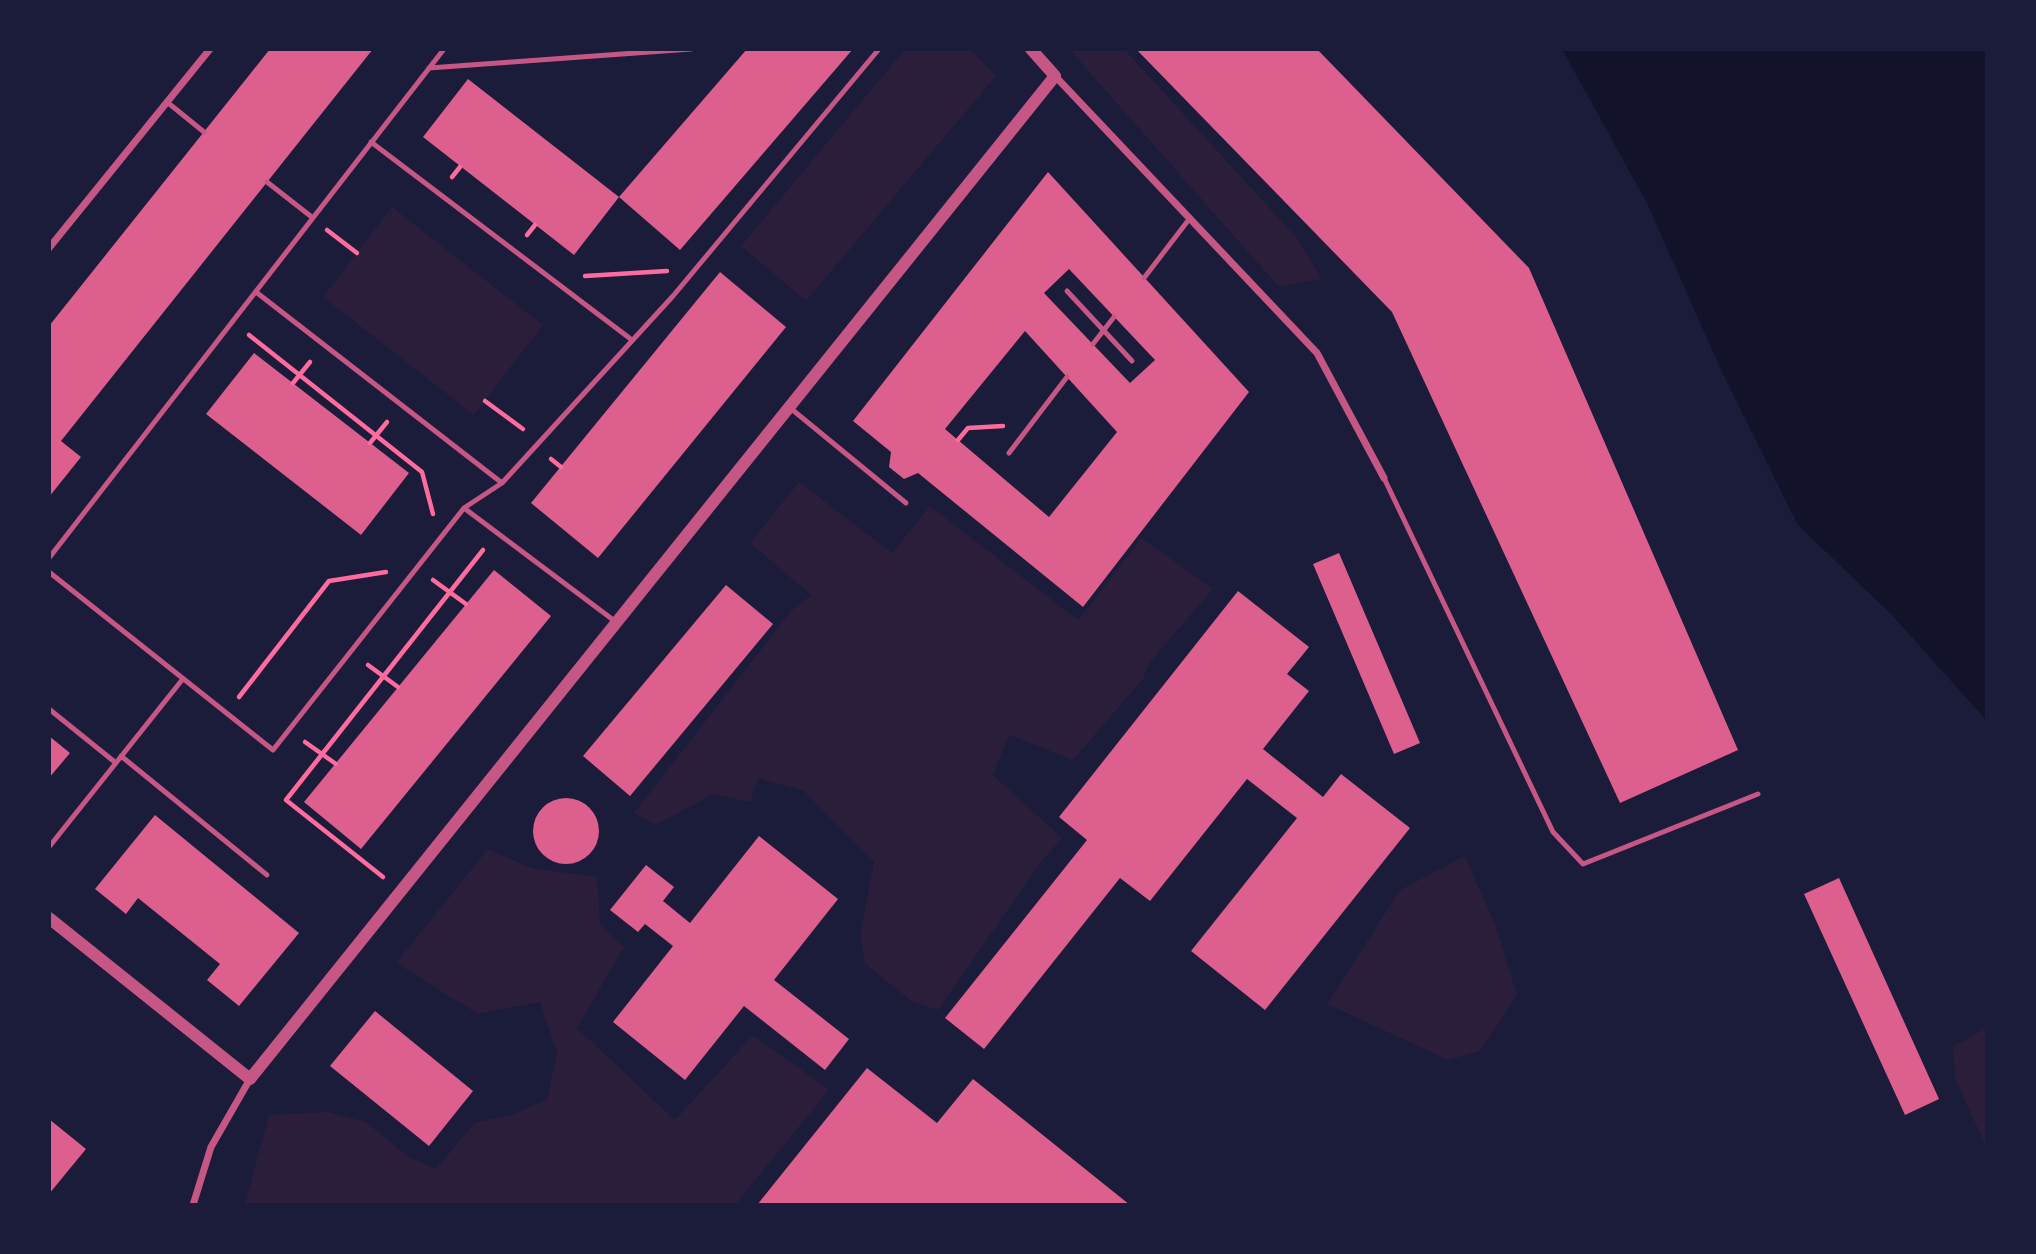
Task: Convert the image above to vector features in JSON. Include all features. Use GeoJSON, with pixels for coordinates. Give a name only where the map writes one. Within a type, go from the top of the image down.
{"type":"FeatureCollection","features":[{"type":"Feature","properties":{"kind":"street"},"geometry":{"type":"LineString","coordinates":[[49,248],[209,49]]}},
{"type":"Feature","properties":{"kind":"street"},"geometry":{"type":"LineString","coordinates":[[1031,49],[1317,353],[1384,478]]}},
{"type":"Feature","properties":{"kind":"street"},"geometry":{"type":"LineString","coordinates":[[193,1205],[211,1147],[250,1079],[1055,76]]}},
{"type":"Feature","properties":{"kind":"street"},"geometry":{"type":"LineString","coordinates":[[49,918],[250,1079]]}},
{"type":"Feature","properties":{"kind":"lane"},"geometry":{"type":"LineString","coordinates":[[49,558],[444,49]]}},
{"type":"Feature","properties":{"kind":"lane"},"geometry":{"type":"LineString","coordinates":[[429,68],[691,49]]}},
{"type":"Feature","properties":{"kind":"lane"},"geometry":{"type":"LineString","coordinates":[[49,572],[273,750],[464,508],[502,484],[696,269],[879,49]]}},
{"type":"Feature","properties":{"kind":"lane"},"geometry":{"type":"LineString","coordinates":[[167,102],[204,132]]}},
{"type":"Feature","properties":{"kind":"lane"},"geometry":{"type":"LineString","coordinates":[[371,142],[632,340]]}},
{"type":"Feature","properties":{"kind":"lane"},"geometry":{"type":"LineString","coordinates":[[267,181],[313,218]]}},
{"type":"Feature","properties":{"kind":"lane"},"geometry":{"type":"LineString","coordinates":[[1144,278],[1190,218]]}},
{"type":"Feature","properties":{"kind":"lane"},"geometry":{"type":"LineString","coordinates":[[1067,291],[1132,361]]}},
{"type":"Feature","properties":{"kind":"lane"},"geometry":{"type":"LineString","coordinates":[[256,292],[502,484]]}},
{"type":"Feature","properties":{"kind":"lane"},"geometry":{"type":"LineString","coordinates":[[1093,344],[1114,317]]}},
{"type":"Feature","properties":{"kind":"lane"},"geometry":{"type":"LineString","coordinates":[[1009,453],[1067,377]]}},
{"type":"Feature","properties":{"kind":"lane"},"geometry":{"type":"LineString","coordinates":[[789,407],[906,503]]}},
{"type":"Feature","properties":{"kind":"lane"},"geometry":{"type":"LineString","coordinates":[[1384,478],[1553,832],[1583,864],[1758,794]]}},
{"type":"Feature","properties":{"kind":"lane"},"geometry":{"type":"LineString","coordinates":[[464,508],[616,622]]}},
{"type":"Feature","properties":{"kind":"lane"},"geometry":{"type":"LineString","coordinates":[[49,847],[182,680]]}},
{"type":"Feature","properties":{"kind":"lane"},"geometry":{"type":"LineString","coordinates":[[49,709],[116,763]]}},
{"type":"Feature","properties":{"kind":"lane"},"geometry":{"type":"LineString","coordinates":[[121,756],[267,875]]}},
{"type":"Feature","properties":{"kind":"path"},"geometry":{"type":"LineString","coordinates":[[313,218],[357,253]]}},
{"type":"Feature","properties":{"kind":"path"},"geometry":{"type":"LineString","coordinates":[[579,276],[696,269]]}},
{"type":"Feature","properties":{"kind":"path"},"geometry":{"type":"LineString","coordinates":[[257,341],[422,472],[434,518]]}},
{"type":"Feature","properties":{"kind":"path"},"geometry":{"type":"LineString","coordinates":[[293,383],[299,375]]}},
{"type":"Feature","properties":{"kind":"path"},"geometry":{"type":"LineString","coordinates":[[485,401],[527,432]]}},
{"type":"Feature","properties":{"kind":"path"},"geometry":{"type":"LineString","coordinates":[[958,440],[968,428],[1032,423]]}},
{"type":"Feature","properties":{"kind":"path"},"geometry":{"type":"LineString","coordinates":[[370,443],[375,435]]}},
{"type":"Feature","properties":{"kind":"path"},"geometry":{"type":"LineString","coordinates":[[401,890],[286,800],[497,532]]}},
{"type":"Feature","properties":{"kind":"path"},"geometry":{"type":"LineString","coordinates":[[416,568],[466,604]]}},
{"type":"Feature","properties":{"kind":"path"},"geometry":{"type":"LineString","coordinates":[[231,708],[329,581],[392,572]]}},
{"type":"Feature","properties":{"kind":"path"},"geometry":{"type":"LineString","coordinates":[[350,652],[398,687]]}},
{"type":"Feature","properties":{"kind":"path"},"geometry":{"type":"LineString","coordinates":[[289,730],[335,764]]}},
{"type":"Feature","properties":{"kind":"shaded area"},"geometry":{"type":"Polygon","coordinates":[[[905,49],[970,49],[996,76],[806,301],[741,246],[905,49]]]}},
{"type":"Feature","properties":{"kind":"shaded area"},"geometry":{"type":"Polygon","coordinates":[[[1069,49],[1124,49],[1296,237],[1322,279],[1279,287],[1069,49]]]}},
{"type":"Feature","properties":{"kind":"shaded area"},"geometry":{"type":"Polygon","coordinates":[[[1562,49],[1987,49],[1987,721],[1892,615],[1798,525],[1722,372],[1647,203],[1562,49]]]}},
{"type":"Feature","properties":{"kind":"shaded area"},"geometry":{"type":"Polygon","coordinates":[[[392,207],[543,325],[474,415],[323,297],[392,207]]]}},
{"type":"Feature","properties":{"kind":"shaded area"},"geometry":{"type":"Polygon","coordinates":[[[799,482],[892,553],[930,506],[1078,620],[1142,538],[1213,589],[1150,662],[1143,679],[1073,760],[1009,735],[993,775],[1062,838],[1041,862],[938,1010],[913,1002],[865,964],[860,935],[874,862],[804,791],[758,778],[750,802],[714,794],[655,825],[634,813],[791,611],[811,595],[750,543],[799,482]]]}},
{"type":"Feature","properties":{"kind":"shaded area"},"geometry":{"type":"Polygon","coordinates":[[[488,849],[532,868],[597,877],[600,924],[624,947],[577,1028],[675,1120],[753,1035],[829,1090],[735,1205],[245,1205],[269,1115],[328,1112],[366,1122],[410,1158],[436,1169],[474,1123],[515,1114],[547,1099],[557,1053],[540,1002],[478,1014],[396,963],[488,849]]]}},
{"type":"Feature","properties":{"kind":"shaded area"},"geometry":{"type":"Polygon","coordinates":[[[1465,856],[1495,924],[1517,995],[1480,1051],[1448,1060],[1327,1004],[1400,890],[1465,856]]]}},
{"type":"Feature","properties":{"kind":"shaded area"},"geometry":{"type":"Polygon","coordinates":[[[1987,1028],[1987,1149],[1955,1078],[1953,1046],[1987,1028]]]}},
{"type":"Feature","properties":{"kind":"building"},"geometry":{"type":"Polygon","coordinates":[[[270,49],[373,49],[61,441],[81,457],[49,497],[49,326],[270,49]]]}},
{"type":"Feature","properties":{"kind":"building"},"geometry":{"type":"Polygon","coordinates":[[[747,49],[853,49],[680,250],[619,197],[747,49]]]}},
{"type":"Feature","properties":{"kind":"building"},"geometry":{"type":"Polygon","coordinates":[[[1136,49],[1317,49],[1529,268],[1738,750],[1620,803],[1392,312],[1136,49]]]}},
{"type":"Feature","properties":{"kind":"building"},"geometry":{"type":"Polygon","coordinates":[[[468,79],[619,197],[574,255],[423,137],[468,79]]]}},
{"type":"Feature","properties":{"kind":"building"},"geometry":{"type":"Polygon","coordinates":[[[1048,172],[1249,392],[1083,607],[918,473],[904,479],[889,467],[891,452],[853,421],[1048,172]],[[1069,269],[1044,293],[1130,383],[1155,360],[1069,269]],[[1025,331],[945,429],[1049,517],[1117,432],[1025,331]]]}},
{"type":"Feature","properties":{"kind":"building"},"geometry":{"type":"Polygon","coordinates":[[[720,272],[786,327],[598,558],[531,503],[720,272]]]}},
{"type":"Feature","properties":{"kind":"building"},"geometry":{"type":"Polygon","coordinates":[[[254,353],[409,473],[361,535],[206,414],[254,353]]]}},
{"type":"Feature","properties":{"kind":"building"},"geometry":{"type":"Polygon","coordinates":[[[1339,553],[1420,743],[1394,754],[1313,564],[1339,553]]]}},
{"type":"Feature","properties":{"kind":"building"},"geometry":{"type":"Polygon","coordinates":[[[494,570],[551,616],[361,849],[304,802],[494,570]]]}},
{"type":"Feature","properties":{"kind":"building"},"geometry":{"type":"Polygon","coordinates":[[[726,585],[773,624],[630,796],[583,756],[726,585]]]}},
{"type":"Feature","properties":{"kind":"building"},"geometry":{"type":"Polygon","coordinates":[[[1238,591],[1309,647],[1287,674],[1309,691],[1263,749],[1323,797],[1341,774],[1410,828],[1265,1010],[1191,951],[1297,818],[1247,779],[1150,901],[1120,878],[984,1049],[945,1018],[1087,840],[1059,817],[1238,591]]]}},
{"type":"Feature","properties":{"kind":"building"},"geometry":{"type":"Polygon","coordinates":[[[49,736],[70,753],[49,778],[49,736]]]}},
{"type":"Feature","properties":{"kind":"building"},"geometry":{"type":"Polygon","coordinates":[[[566,798],[579,801],[589,808],[596,818],[599,831],[596,844],[589,854],[579,861],[566,864],[553,861],[543,854],[536,844],[533,831],[536,818],[543,808],[553,801],[566,798]]]}},
{"type":"Feature","properties":{"kind":"building"},"geometry":{"type":"Polygon","coordinates":[[[155,815],[299,933],[239,1006],[207,980],[220,964],[138,898],[126,914],[95,889],[155,815]]]}},
{"type":"Feature","properties":{"kind":"building"},"geometry":{"type":"Polygon","coordinates":[[[759,836],[838,899],[774,980],[849,1039],[825,1070],[744,1006],[685,1080],[613,1022],[673,946],[645,924],[638,932],[610,910],[646,865],[674,887],[663,901],[690,923],[759,836]]]}},
{"type":"Feature","properties":{"kind":"building"},"geometry":{"type":"Polygon","coordinates":[[[1839,878],[1939,1099],[1905,1115],[1804,894],[1839,878]]]}},
{"type":"Feature","properties":{"kind":"building"},"geometry":{"type":"Polygon","coordinates":[[[375,1011],[473,1091],[429,1146],[330,1066],[375,1011]]]}},
{"type":"Feature","properties":{"kind":"building"},"geometry":{"type":"Polygon","coordinates":[[[867,1068],[937,1123],[973,1079],[1130,1205],[757,1205],[867,1068]]]}},
{"type":"Feature","properties":{"kind":"building"},"geometry":{"type":"Polygon","coordinates":[[[49,1119],[86,1149],[49,1194],[49,1119]]]}}]}
